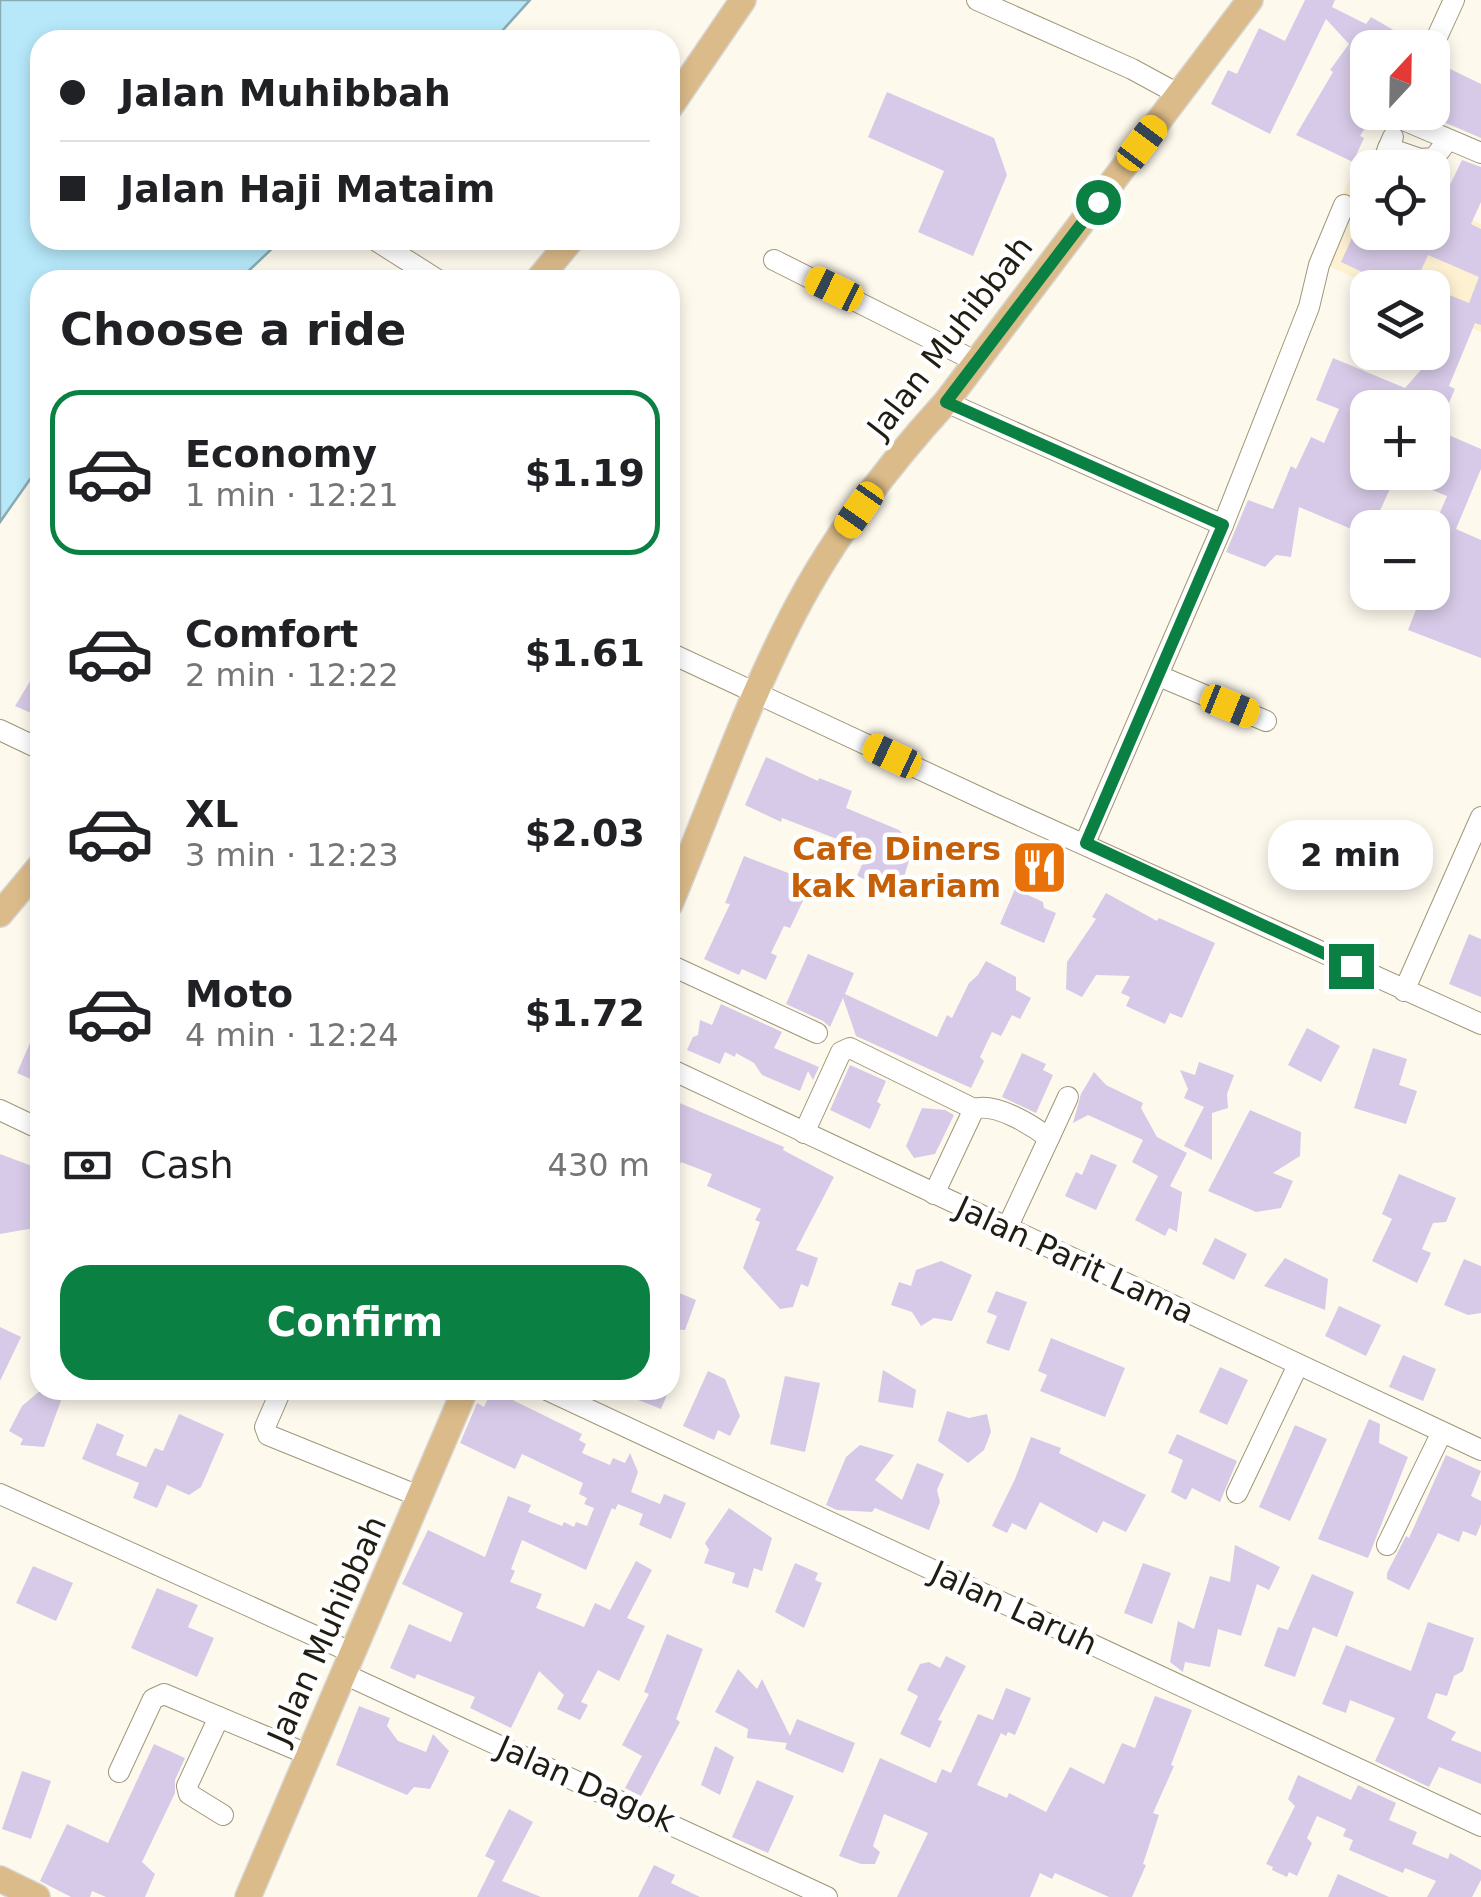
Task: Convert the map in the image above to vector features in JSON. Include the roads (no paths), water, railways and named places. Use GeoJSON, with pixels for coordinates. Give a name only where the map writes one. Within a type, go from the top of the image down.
{"type":"FeatureCollection","features":[{"type":"Feature","properties":{"kind":"main road"},"geometry":{"type":"LineString","coordinates":[[680,92],[743,0]]}},
{"type":"Feature","properties":{"kind":"main road","name":"Jalan Muhibbah"},"geometry":{"type":"LineString","coordinates":[[680,880],[758,693],[800,602],[824,561],[895,458],[946,402],[1250,0]]}},
{"type":"Feature","properties":{"kind":"main road"},"geometry":{"type":"LineString","coordinates":[[546,270],[563,250]]}},
{"type":"Feature","properties":{"kind":"main road"},"geometry":{"type":"LineString","coordinates":[[0,914],[30,878]]}},
{"type":"Feature","properties":{"kind":"main road","name":"Jalan Muhibbah"},"geometry":{"type":"LineString","coordinates":[[248,1897],[461,1400]]}},
{"type":"Feature","properties":{"kind":"main road"},"geometry":{"type":"LineString","coordinates":[[0,1879],[37,1897]]}},
{"type":"Feature","properties":{"kind":"street"},"geometry":{"type":"LineString","coordinates":[[977,0],[1132,69],[1178,94]]}},
{"type":"Feature","properties":{"kind":"street"},"geometry":{"type":"LineString","coordinates":[[1440,30],[1454,0]]}},
{"type":"Feature","properties":{"kind":"street"},"geometry":{"type":"LineString","coordinates":[[1396,130],[1388,148],[1420,160],[1434,158],[1448,140]]}},
{"type":"Feature","properties":{"kind":"street"},"geometry":{"type":"LineString","coordinates":[[1429,130],[1481,153]]}},
{"type":"Feature","properties":{"kind":"street"},"geometry":{"type":"LineString","coordinates":[[1086,843],[1223,525],[1309,307],[1319,265],[1344,205]]}},
{"type":"Feature","properties":{"kind":"street"},"geometry":{"type":"LineString","coordinates":[[391,250],[422,270]]}},
{"type":"Feature","properties":{"kind":"street"},"geometry":{"type":"LineString","coordinates":[[774,260],[975,361]]}},
{"type":"Feature","properties":{"kind":"street"},"geometry":{"type":"LineString","coordinates":[[946,402],[1223,525]]}},
{"type":"Feature","properties":{"kind":"street"},"geometry":{"type":"LineString","coordinates":[[680,658],[1481,1024]]}},
{"type":"Feature","properties":{"kind":"street"},"geometry":{"type":"LineString","coordinates":[[1158,676],[1266,720]]}},
{"type":"Feature","properties":{"kind":"street"},"geometry":{"type":"LineString","coordinates":[[0,730],[30,744]]}},
{"type":"Feature","properties":{"kind":"street"},"geometry":{"type":"LineString","coordinates":[[1404,991],[1481,817]]}},
{"type":"Feature","properties":{"kind":"street"},"geometry":{"type":"LineString","coordinates":[[680,970],[816,1033]]}},
{"type":"Feature","properties":{"kind":"street"},"geometry":{"type":"LineString","coordinates":[[804,1133],[841,1052],[850,1048],[974,1108],[989,1108],[1037,1128],[1048,1138]]}},
{"type":"Feature","properties":{"kind":"street","name":"Jalan Parit Lama"},"geometry":{"type":"LineString","coordinates":[[680,1074],[1481,1450]]}},
{"type":"Feature","properties":{"kind":"street"},"geometry":{"type":"LineString","coordinates":[[1007,1228],[1068,1098]]}},
{"type":"Feature","properties":{"kind":"street"},"geometry":{"type":"LineString","coordinates":[[934,1194],[974,1108]]}},
{"type":"Feature","properties":{"kind":"street"},"geometry":{"type":"LineString","coordinates":[[0,1110],[30,1124]]}},
{"type":"Feature","properties":{"kind":"street"},"geometry":{"type":"LineString","coordinates":[[1236,1493],[1298,1364]]}},
{"type":"Feature","properties":{"kind":"street"},"geometry":{"type":"LineString","coordinates":[[277,1400],[265,1427],[268,1435],[421,1497]]}},
{"type":"Feature","properties":{"kind":"street","name":"Jalan Laruh"},"geometry":{"type":"LineString","coordinates":[[568,1400],[1481,1826]]}},
{"type":"Feature","properties":{"kind":"street"},"geometry":{"type":"LineString","coordinates":[[1387,1545],[1442,1432]]}},
{"type":"Feature","properties":{"kind":"street","name":"Jalan Dagok"},"geometry":{"type":"LineString","coordinates":[[0,1494],[827,1897]]}},
{"type":"Feature","properties":{"kind":"street"},"geometry":{"type":"LineString","coordinates":[[119,1772],[153,1698],[164,1694],[307,1754]]}},
{"type":"Feature","properties":{"kind":"street"},"geometry":{"type":"LineString","coordinates":[[219,1717],[187,1786],[189,1794],[223,1814]]}},
{"type":"Feature","properties":{"kind":"water"},"geometry":{"type":"Polygon","coordinates":[[[0,0],[530,0],[503,30],[30,30],[30,250],[270,250],[250,270],[30,270],[30,479],[0,522],[0,0]]]}},
{"type":"Feature","properties":{"kind":"place","name":"Cafe Diners kak Mariam"},"geometry":{"type":"Point","coordinates":[1040,867]}}]}
